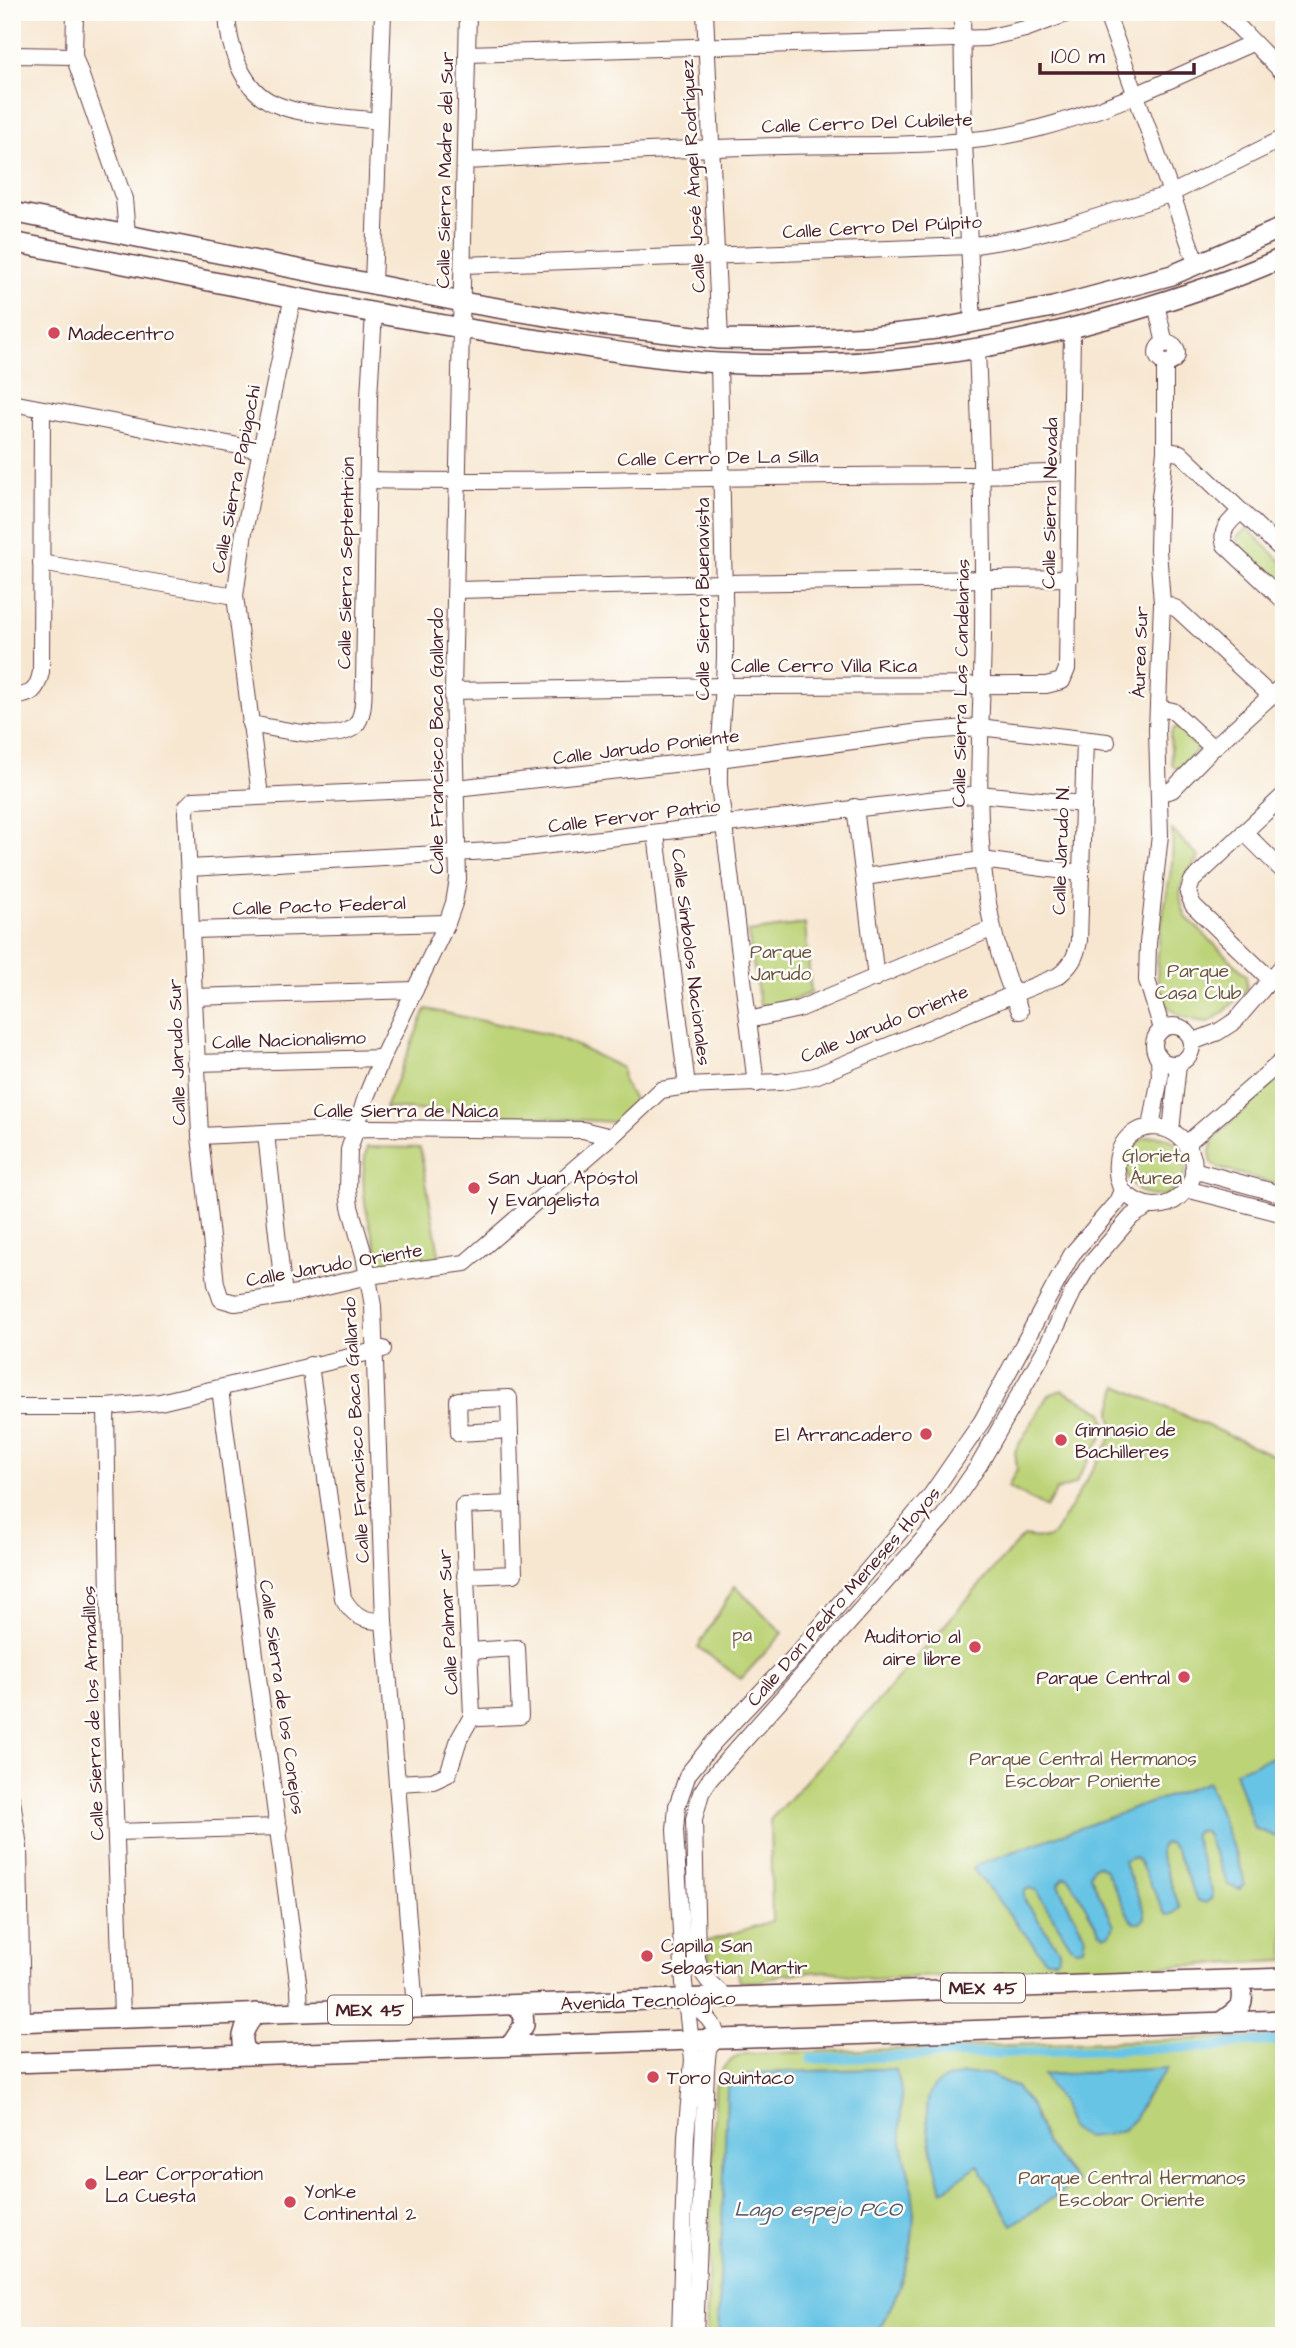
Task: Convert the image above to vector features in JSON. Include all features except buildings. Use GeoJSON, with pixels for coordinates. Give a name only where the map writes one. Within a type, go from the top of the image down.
{"type":"FeatureCollection","features":[{"type":"Feature","properties":{"kind":"main road"},"geometry":{"type":"LineString","coordinates":[[12,212],[462,302],[613,327],[720,339],[782,340],[874,336],[973,323],[1052,307],[1172,275],[1284,227]]}},
{"type":"Feature","properties":{"kind":"main road"},"geometry":{"type":"LineString","coordinates":[[12,242],[461,328],[642,356],[719,363],[870,363],[977,349],[1072,330],[1196,292],[1284,257]]}},
{"type":"Feature","properties":{"kind":"main road","name":"Avenida Tecnológico"},"geometry":{"type":"LineString","coordinates":[[17,2021],[1284,1978]]}},
{"type":"Feature","properties":{"kind":"main road"},"geometry":{"type":"LineString","coordinates":[[1222,2021],[1241,2006],[1244,1998],[1238,1979]]}},
{"type":"Feature","properties":{"kind":"main road"},"geometry":{"type":"LineString","coordinates":[[511,2045],[524,2025],[523,2013],[514,2005]]}},
{"type":"Feature","properties":{"kind":"main road"},"geometry":{"type":"LineString","coordinates":[[248,2054],[243,2045],[244,2029],[256,2013]]}},
{"type":"Feature","properties":{"kind":"main road","name":"Avenida Tecnológico"},"geometry":{"type":"LineString","coordinates":[[12,2063],[1284,2020]]}},
{"type":"Feature","properties":{"kind":"street"},"geometry":{"type":"LineString","coordinates":[[75,12],[74,56],[124,199],[127,234]]}},
{"type":"Feature","properties":{"kind":"street"},"geometry":{"type":"LineString","coordinates":[[227,12],[228,30],[236,62],[250,85],[264,97],[274,104],[291,109],[378,121]]}},
{"type":"Feature","properties":{"kind":"street"},"geometry":{"type":"LineString","coordinates":[[373,284],[383,12]]}},
{"type":"Feature","properties":{"kind":"street","name":"Calle Sierra Madre del Sur"},"geometry":{"type":"LineString","coordinates":[[461,328],[468,12]]}},
{"type":"Feature","properties":{"kind":"street","name":"Calle José Ángel Rodríguez"},"geometry":{"type":"LineString","coordinates":[[705,12],[720,339]]}},
{"type":"Feature","properties":{"kind":"street"},"geometry":{"type":"LineString","coordinates":[[962,12],[964,142],[973,323]]}},
{"type":"Feature","properties":{"kind":"street"},"geometry":{"type":"LineString","coordinates":[[467,54],[963,39],[1002,35],[1071,12]]}},
{"type":"Feature","properties":{"kind":"street"},"geometry":{"type":"LineString","coordinates":[[1106,12],[1197,265]]}},
{"type":"Feature","properties":{"kind":"street"},"geometry":{"type":"LineString","coordinates":[[1224,12],[1284,74]]}},
{"type":"Feature","properties":{"kind":"street","name":"Calle Cerro Del Cubilete"},"geometry":{"type":"LineString","coordinates":[[465,161],[712,148],[964,142],[1034,130],[1136,95],[1252,43]]}},
{"type":"Feature","properties":{"kind":"street"},"geometry":{"type":"LineString","coordinates":[[12,55],[74,56]]}},
{"type":"Feature","properties":{"kind":"street","name":"Calle Cerro Del Púlpito"},"geometry":{"type":"LineString","coordinates":[[463,265],[969,246],[1019,239],[1170,194],[1284,138]]}},
{"type":"Feature","properties":{"kind":"street","name":"Calle Sierra Papigochi"},"geometry":{"type":"LineString","coordinates":[[260,796],[235,596],[242,543],[293,296]]}},
{"type":"Feature","properties":{"kind":"street","name":"Áurea Sur"},"geometry":{"type":"LineString","coordinates":[[1156,304],[1165,344],[1157,353],[1165,363],[1165,451],[1158,539],[1162,603],[1157,730],[1160,835],[1148,943],[1147,980],[1163,1029]]}},
{"type":"Feature","properties":{"kind":"street","name":"Calle Sierra Septentrión"},"geometry":{"type":"LineString","coordinates":[[250,724],[310,734],[343,732],[354,726],[360,716],[363,703],[369,397],[374,312]]}},
{"type":"Feature","properties":{"kind":"street","name":"Calle Francisco Baca Gallardo"},"geometry":{"type":"LineString","coordinates":[[415,2008],[384,1621],[379,1350],[368,1276],[350,1207],[349,1150],[382,1058],[447,923],[458,879],[453,691],[461,328]]}},
{"type":"Feature","properties":{"kind":"street","name":"Calle Sierra Nevada"},"geometry":{"type":"LineString","coordinates":[[1065,676],[1072,330]]}},
{"type":"Feature","properties":{"kind":"street","name":"Calle Sierra Las Candelarias"},"geometry":{"type":"LineString","coordinates":[[977,349],[982,477],[982,685],[979,727],[982,860],[991,929],[1020,1011]]}},
{"type":"Feature","properties":{"kind":"street","name":"Calle Sierra Buenavista"},"geometry":{"type":"LineString","coordinates":[[719,363],[726,686],[719,759],[724,825],[756,1084]]}},
{"type":"Feature","properties":{"kind":"street"},"geometry":{"type":"LineString","coordinates":[[12,403],[260,450]]}},
{"type":"Feature","properties":{"kind":"street"},"geometry":{"type":"LineString","coordinates":[[12,697],[26,695],[38,684],[41,672],[42,409]]}},
{"type":"Feature","properties":{"kind":"street"},"geometry":{"type":"LineString","coordinates":[[1165,451],[1180,453],[1284,552]]}},
{"type":"Feature","properties":{"kind":"street","name":"Calle Cerro De La Silla"},"geometry":{"type":"LineString","coordinates":[[367,480],[458,482],[982,477],[1070,472]]}},
{"type":"Feature","properties":{"kind":"street"},"geometry":{"type":"LineString","coordinates":[[1241,510],[1223,529],[1225,545],[1284,601]]}},
{"type":"Feature","properties":{"kind":"street"},"geometry":{"type":"LineString","coordinates":[[41,563],[235,596]]}},
{"type":"Feature","properties":{"kind":"street"},"geometry":{"type":"LineString","coordinates":[[456,590],[1069,578]]}},
{"type":"Feature","properties":{"kind":"street"},"geometry":{"type":"LineString","coordinates":[[1162,603],[1177,609],[1270,696]]}},
{"type":"Feature","properties":{"kind":"street","name":"Calle Cerro Villa Rica"},"geometry":{"type":"LineString","coordinates":[[453,691],[726,686],[1055,685],[1065,676]]}},
{"type":"Feature","properties":{"kind":"street"},"geometry":{"type":"LineString","coordinates":[[1160,793],[1172,790],[1213,748],[1284,684]]}},
{"type":"Feature","properties":{"kind":"street"},"geometry":{"type":"LineString","coordinates":[[1159,708],[1173,711],[1213,748]]}},
{"type":"Feature","properties":{"kind":"street","name":"Calle Jarudo Poniente"},"geometry":{"type":"LineString","coordinates":[[189,802],[198,799],[456,788],[979,727],[1107,742]]}},
{"type":"Feature","properties":{"kind":"street","name":"Calle Jarudo N."},"geometry":{"type":"LineString","coordinates":[[1074,960],[1079,941],[1085,740]]}},
{"type":"Feature","properties":{"kind":"street","name":"Calle Fervor Patrio"},"geometry":{"type":"LineString","coordinates":[[190,868],[459,854],[656,834],[855,807],[979,794],[1082,804]]}},
{"type":"Feature","properties":{"kind":"street"},"geometry":{"type":"LineString","coordinates":[[1270,979],[1193,905],[1188,893],[1192,881],[1284,795]]}},
{"type":"Feature","properties":{"kind":"street","name":"Calle Jarudo Sur"},"geometry":{"type":"LineString","coordinates":[[189,802],[186,812],[200,1136],[216,1284],[221,1299]]}},
{"type":"Feature","properties":{"kind":"street"},"geometry":{"type":"LineString","coordinates":[[855,807],[876,978]]}},
{"type":"Feature","properties":{"kind":"street"},"geometry":{"type":"LineString","coordinates":[[1244,832],[1284,872]]}},
{"type":"Feature","properties":{"kind":"street","name":"Calle Símbolos Nacionales"},"geometry":{"type":"LineString","coordinates":[[656,834],[687,1086]]}},
{"type":"Feature","properties":{"kind":"street"},"geometry":{"type":"LineString","coordinates":[[864,877],[982,860],[1080,873]]}},
{"type":"Feature","properties":{"kind":"street","name":"Calle Pacto Federal"},"geometry":{"type":"LineString","coordinates":[[192,930],[447,923]]}},
{"type":"Feature","properties":{"kind":"street"},"geometry":{"type":"LineString","coordinates":[[748,1020],[799,1009],[991,929]]}},
{"type":"Feature","properties":{"kind":"street","name":"Calle Jarudo Oriente"},"geometry":{"type":"LineString","coordinates":[[221,1299],[235,1303],[284,1296],[368,1276],[464,1263],[611,1137],[661,1090],[687,1086],[756,1084],[815,1076],[1058,975],[1074,960]]}},
{"type":"Feature","properties":{"kind":"street"},"geometry":{"type":"LineString","coordinates":[[1192,1042],[1218,1032],[1235,1021],[1284,964]]}},
{"type":"Feature","properties":{"kind":"street"},"geometry":{"type":"LineString","coordinates":[[194,996],[415,990]]}},
{"type":"Feature","properties":{"kind":"street"},"geometry":{"type":"LineString","coordinates":[[1151,1127],[1160,1077],[1154,1043],[1163,1029],[1171,1026],[1188,1033],[1192,1042],[1189,1056],[1178,1064],[1167,1064],[1158,1058]]}},
{"type":"Feature","properties":{"kind":"street","name":"Calle Nacionalismo"},"geometry":{"type":"LineString","coordinates":[[197,1063],[382,1058]]}},
{"type":"Feature","properties":{"kind":"street"},"geometry":{"type":"LineString","coordinates":[[1186,1144],[1284,1059]]}},
{"type":"Feature","properties":{"kind":"street"},"geometry":{"type":"LineString","coordinates":[[1171,1131],[1178,1064]]}},
{"type":"Feature","properties":{"kind":"street"},"geometry":{"type":"LineString","coordinates":[[1156,1103],[1173,1105]]}},
{"type":"Feature","properties":{"kind":"street"},"geometry":{"type":"LineString","coordinates":[[1149,1206],[1138,1203],[1122,1190],[1115,1167],[1121,1145],[1140,1130],[1151,1127],[1171,1131],[1186,1144],[1194,1170],[1186,1189],[1284,1214]]}},
{"type":"Feature","properties":{"kind":"street","name":"Calle Sierra de Naica"},"geometry":{"type":"LineString","coordinates":[[200,1136],[355,1129],[583,1130],[611,1137]]}},
{"type":"Feature","properties":{"kind":"street"},"geometry":{"type":"LineString","coordinates":[[266,1134],[284,1296]]}},
{"type":"Feature","properties":{"kind":"street"},"geometry":{"type":"LineString","coordinates":[[1194,1170],[1284,1195]]}},
{"type":"Feature","properties":{"kind":"street","name":"Calle Don Pedro Meneses Hoyos"},"geometry":{"type":"LineString","coordinates":[[727,1998],[712,1987],[701,1972],[697,1958],[693,1831],[701,1793],[710,1779],[943,1517],[964,1489],[1046,1348],[1088,1267],[1132,1216],[1149,1206],[1170,1203],[1186,1189]]}},
{"type":"Feature","properties":{"kind":"street","name":"Calle Don Pedro Meneses Hoyos"},"geometry":{"type":"LineString","coordinates":[[695,2336],[687,2136],[693,2060],[686,1999],[675,1830],[681,1790],[688,1774],[713,1743],[798,1653],[931,1495],[982,1421],[1062,1271],[1085,1238],[1117,1202],[1122,1190]]}},
{"type":"Feature","properties":{"kind":"street"},"geometry":{"type":"LineString","coordinates":[[12,1407],[106,1407],[160,1402],[379,1350]]}},
{"type":"Feature","properties":{"kind":"street"},"geometry":{"type":"LineString","coordinates":[[310,1365],[343,1598],[353,1612],[368,1622],[384,1621]]}},
{"type":"Feature","properties":{"kind":"street","name":"Calle Sierra de los Conejos"},"geometry":{"type":"LineString","coordinates":[[220,1389],[279,1827],[300,2012]]}},
{"type":"Feature","properties":{"kind":"street"},"geometry":{"type":"LineString","coordinates":[[465,1576],[514,1574],[511,1504],[510,1430],[509,1398],[458,1400],[459,1433],[510,1430]]}},
{"type":"Feature","properties":{"kind":"street","name":"Calle Sierra de los Armadillos"},"geometry":{"type":"LineString","coordinates":[[106,1407],[110,1664],[122,2017]]}},
{"type":"Feature","properties":{"kind":"street","name":"Calle Palmar Sur"},"geometry":{"type":"LineString","coordinates":[[397,1779],[433,1781],[450,1770],[459,1739],[472,1716],[463,1506],[511,1504]]}},
{"type":"Feature","properties":{"kind":"street"},"geometry":{"type":"LineString","coordinates":[[876,1560],[891,1575]]}},
{"type":"Feature","properties":{"kind":"street"},"geometry":{"type":"LineString","coordinates":[[469,1651],[517,1648],[520,1716],[472,1716]]}},
{"type":"Feature","properties":{"kind":"street"},"geometry":{"type":"LineString","coordinates":[[12,1800],[16,1847],[17,2021]]}},
{"type":"Feature","properties":{"kind":"street"},"geometry":{"type":"LineString","coordinates":[[116,1832],[279,1827]]}},
{"type":"Feature","properties":{"kind":"street"},"geometry":{"type":"LineString","coordinates":[[686,1999],[712,2023],[717,2038]]}},
{"type":"Feature","properties":{"kind":"street","name":"Calle Don Pedro Meneses Hoyos"},"geometry":{"type":"LineString","coordinates":[[680,2336],[708,2049],[717,2038]]}},
{"type":"Feature","properties":{"kind":"green space"},"geometry":{"type":"Polygon","coordinates":[[[1247,528],[1284,564],[1284,589],[1237,545],[1237,537],[1247,528]]]}},
{"type":"Feature","properties":{"kind":"green space"},"geometry":{"type":"Polygon","coordinates":[[[1179,728],[1198,749],[1180,768],[1175,768],[1172,764],[1170,736],[1173,729],[1179,728]]]}},
{"type":"Feature","properties":{"kind":"green space","name":"Parque Casa Club"},"geometry":{"type":"Polygon","coordinates":[[[1172,830],[1199,857],[1184,878],[1180,892],[1186,917],[1246,975],[1247,989],[1224,1012],[1209,1022],[1174,1012],[1165,1003],[1160,990],[1158,955],[1172,863],[1172,830]]]}},
{"type":"Feature","properties":{"kind":"green space","name":"Parque Jarudo"},"geometry":{"type":"Polygon","coordinates":[[[805,924],[811,993],[781,1004],[760,1005],[748,932],[805,924]]]}},
{"type":"Feature","properties":{"kind":"green space"},"geometry":{"type":"Polygon","coordinates":[[[426,1009],[551,1035],[571,1043],[622,1068],[623,1082],[635,1101],[614,1122],[385,1108],[426,1009]]]}},
{"type":"Feature","properties":{"kind":"green space"},"geometry":{"type":"Polygon","coordinates":[[[1284,1072],[1284,1186],[1218,1168],[1211,1162],[1210,1151],[1215,1137],[1284,1072]]]}},
{"type":"Feature","properties":{"kind":"green space","name":"Glorieta Áurea"},"geometry":{"type":"Polygon","coordinates":[[[1156,1136],[1177,1145],[1186,1166],[1177,1187],[1156,1196],[1135,1187],[1126,1166],[1135,1145],[1156,1136]]]}},
{"type":"Feature","properties":{"kind":"green space"},"geometry":{"type":"Polygon","coordinates":[[[367,1147],[420,1148],[441,1265],[385,1274],[370,1227],[364,1196],[367,1147]]]}},
{"type":"Feature","properties":{"kind":"green space","name":"Parque Central Hermanos Escobar Poniente"},"geometry":{"type":"Polygon","coordinates":[[[1118,1386],[1284,1460],[1284,1961],[871,1979],[828,1971],[783,1974],[762,1981],[740,1982],[737,1972],[731,1966],[722,1964],[713,1968],[709,1962],[708,1941],[772,1921],[770,1820],[1023,1536],[1046,1539],[1053,1536],[1115,1432],[1111,1413],[1118,1386]]]}},
{"type":"Feature","properties":{"kind":"green space","name":"Gimnasio de Bachilleres"},"geometry":{"type":"Polygon","coordinates":[[[1062,1390],[1103,1412],[1107,1428],[1075,1484],[1056,1491],[1046,1508],[1008,1487],[1017,1469],[1015,1451],[1048,1395],[1062,1390]]]}},
{"type":"Feature","properties":{"kind":"green space","name":"pa"},"geometry":{"type":"Polygon","coordinates":[[[735,1586],[783,1633],[741,1679],[698,1647],[735,1586]]]}},
{"type":"Feature","properties":{"kind":"green space","name":"Parque Central Hermanos Escobar Oriente"},"geometry":{"type":"Polygon","coordinates":[[[1284,2036],[1284,2336],[706,2336],[715,2088],[722,2070],[734,2058],[745,2054],[1284,2036]]]}},
{"type":"Feature","properties":{"kind":"water"},"geometry":{"type":"Polygon","coordinates":[[[1284,1753],[1284,1840],[1254,1828],[1235,1771],[1284,1753]]]}},
{"type":"Feature","properties":{"kind":"water"},"geometry":{"type":"Polygon","coordinates":[[[1208,1782],[1243,1875],[1244,1885],[1239,1889],[1228,1885],[1202,1830],[1194,1833],[1194,1838],[1213,1894],[1211,1899],[1205,1903],[1197,1900],[1175,1849],[1169,1844],[1163,1844],[1160,1854],[1180,1908],[1167,1915],[1139,1861],[1134,1857],[1124,1861],[1125,1866],[1145,1912],[1145,1918],[1140,1923],[1135,1923],[1105,1869],[1097,1865],[1090,1874],[1114,1925],[1110,1934],[1105,1935],[1100,1932],[1070,1879],[1065,1877],[1059,1883],[1060,1889],[1085,1936],[1083,1948],[1076,1949],[1071,1946],[1036,1890],[1025,1890],[1024,1899],[1059,1950],[1056,1959],[1045,1959],[973,1869],[976,1865],[1208,1782]]]}},
{"type":"Feature","properties":{"kind":"water"},"geometry":{"type":"Polygon","coordinates":[[[1168,2068],[1146,2096],[1135,2118],[1123,2130],[1085,2137],[1070,2129],[1062,2104],[1043,2075],[1168,2068]]]}},
{"type":"Feature","properties":{"kind":"water","name":"Lago espejo PCO"},"geometry":{"type":"Polygon","coordinates":[[[894,2069],[900,2083],[901,2133],[914,2215],[905,2270],[883,2321],[874,2336],[718,2336],[727,2088],[751,2073],[894,2069]]]}},
{"type":"Feature","properties":{"kind":"water"},"geometry":{"type":"Polygon","coordinates":[[[963,2074],[988,2074],[1016,2087],[1030,2104],[1046,2144],[1077,2182],[1012,2225],[978,2165],[942,2191],[929,2135],[927,2104],[930,2092],[937,2084],[963,2074]]]}},
{"type":"Feature","properties":{"kind":"waterway"},"geometry":{"type":"LineString","coordinates":[[811,2059],[1214,2047],[1247,2042],[1284,2041]]}},
{"type":"Feature","properties":{"kind":"place","name":"Madecentro"},"geometry":{"type":"Point","coordinates":[54,333]}},
{"type":"Feature","properties":{"kind":"place","name":"San Juan Apóstol y Evangelista"},"geometry":{"type":"Point","coordinates":[474,1188]}},
{"type":"Feature","properties":{"kind":"place","name":"El Arrancadero"},"geometry":{"type":"Point","coordinates":[926,1434]}},
{"type":"Feature","properties":{"kind":"place","name":"Gimnasio de Bachilleres"},"geometry":{"type":"Point","coordinates":[1061,1440]}},
{"type":"Feature","properties":{"kind":"place","name":"Auditorio al aire libre"},"geometry":{"type":"Point","coordinates":[975,1647]}},
{"type":"Feature","properties":{"kind":"place","name":"Parque Central"},"geometry":{"type":"Point","coordinates":[1184,1677]}},
{"type":"Feature","properties":{"kind":"place","name":"Capilla San Sebastian Martir"},"geometry":{"type":"Point","coordinates":[647,1956]}},
{"type":"Feature","properties":{"kind":"place","name":"Toro Quintaco"},"geometry":{"type":"Point","coordinates":[653,2077]}},
{"type":"Feature","properties":{"kind":"place","name":"Lear Corporation La Cuesta"},"geometry":{"type":"Point","coordinates":[91,2184]}},
{"type":"Feature","properties":{"kind":"place","name":"Yonke Continental 2"},"geometry":{"type":"Point","coordinates":[290,2202]}}]}
